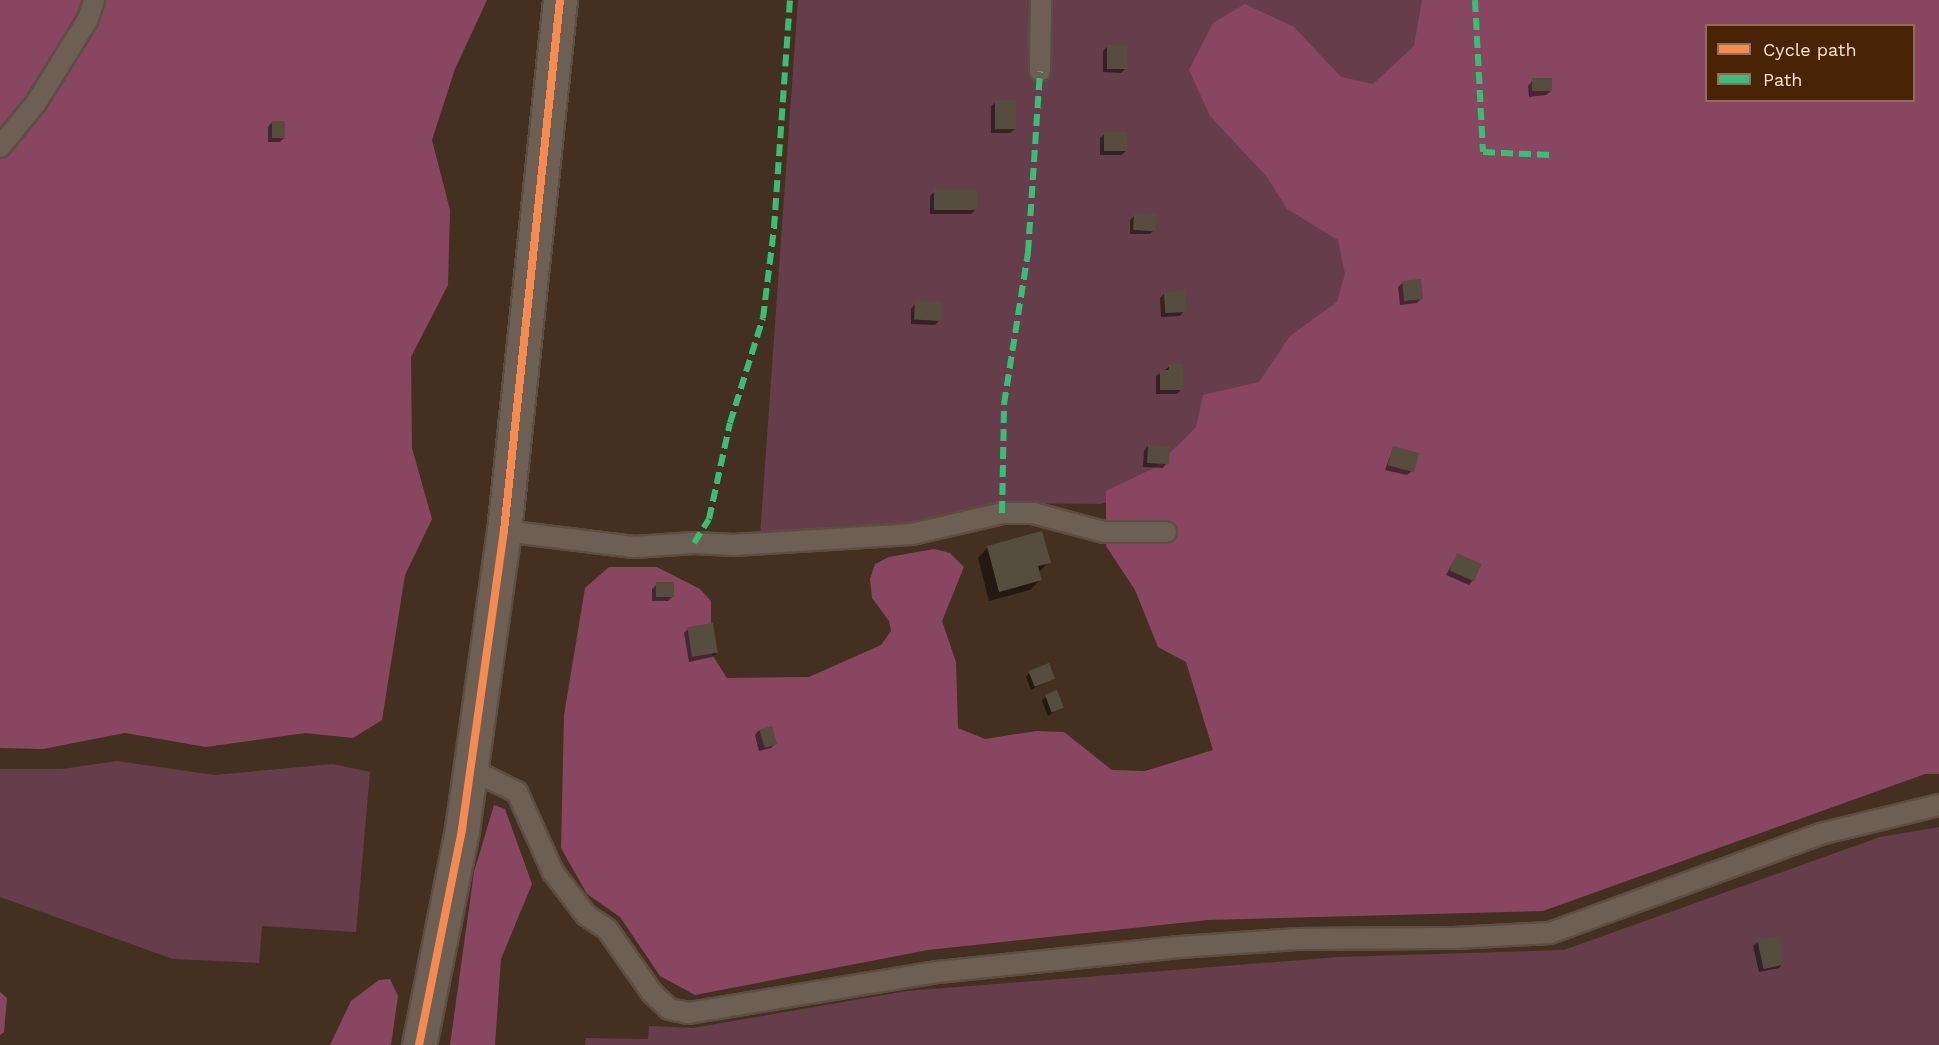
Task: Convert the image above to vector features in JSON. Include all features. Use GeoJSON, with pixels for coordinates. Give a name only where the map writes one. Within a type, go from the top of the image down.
{"type":"FeatureCollection","features":[{"type":"Feature","properties":{"kind":"street"},"geometry":{"type":"LineString","coordinates":[[419,1045],[471,769],[504,531],[560,0]]}},
{"type":"Feature","properties":{"kind":"lane"},"geometry":{"type":"LineString","coordinates":[[0,147],[36,104],[88,19],[94,0]]}},
{"type":"Feature","properties":{"kind":"lane"},"geometry":{"type":"LineString","coordinates":[[1040,71],[1041,0]]}},
{"type":"Feature","properties":{"kind":"lane"},"geometry":{"type":"LineString","coordinates":[[504,531],[634,547],[734,545],[912,534],[1002,513],[1033,513],[1104,532],[1166,532]]}},
{"type":"Feature","properties":{"kind":"lane"},"geometry":{"type":"LineString","coordinates":[[471,769],[517,792],[553,872],[586,915],[607,929],[652,993],[669,1009],[689,1013],[938,972],[1180,947],[1296,939],[1454,938],[1550,933],[1820,834],[1939,805]]}},
{"type":"Feature","properties":{"kind":"shaded area"},"geometry":{"type":"Polygon","coordinates":[[[0,0],[487,0],[455,69],[432,140],[450,210],[448,285],[411,357],[412,448],[432,519],[405,575],[382,720],[353,738],[305,733],[206,747],[125,733],[43,749],[0,748],[0,0]]]}},
{"type":"Feature","properties":{"kind":"shaded area"},"geometry":{"type":"Polygon","coordinates":[[[798,0],[1434,0],[1352,234],[1343,304],[1238,468],[1100,504],[1014,503],[911,527],[760,536],[798,0]]]}},
{"type":"Feature","properties":{"kind":"shaded area"},"geometry":{"type":"Polygon","coordinates":[[[1422,0],[1939,0],[1939,774],[1925,774],[1543,911],[1208,920],[928,950],[695,995],[660,976],[620,917],[587,894],[561,848],[564,715],[585,588],[609,567],[657,567],[700,589],[711,601],[711,653],[727,678],[809,677],[881,645],[891,631],[889,621],[872,598],[870,579],[875,564],[889,557],[934,549],[950,553],[964,567],[942,621],[956,662],[958,728],[985,739],[1036,731],[1064,732],[1112,770],[1145,771],[1213,750],[1186,662],[1158,647],[1135,590],[1106,546],[1106,491],[1156,467],[1196,427],[1203,395],[1259,382],[1290,336],[1337,302],[1345,274],[1338,240],[1287,209],[1267,177],[1210,116],[1189,70],[1213,23],[1245,4],[1294,27],[1341,77],[1373,84],[1414,46],[1422,0]]]}},
{"type":"Feature","properties":{"kind":"shaded area"},"geometry":{"type":"Polygon","coordinates":[[[117,761],[215,775],[333,764],[370,772],[356,932],[262,926],[259,963],[173,959],[0,897],[0,769],[62,769],[117,761]]]}},
{"type":"Feature","properties":{"kind":"shaded area"},"geometry":{"type":"Polygon","coordinates":[[[494,805],[505,809],[532,884],[501,959],[495,1045],[450,1045],[474,872],[494,805]]]}},
{"type":"Feature","properties":{"kind":"shaded area"},"geometry":{"type":"Polygon","coordinates":[[[1939,827],[1939,1045],[585,1045],[586,1038],[648,1039],[649,1026],[693,1028],[907,991],[1340,957],[1564,950],[1880,837],[1939,827]]]}},
{"type":"Feature","properties":{"kind":"shaded area"},"geometry":{"type":"Polygon","coordinates":[[[390,979],[398,996],[391,1045],[330,1045],[351,1001],[379,980],[390,979]]]}},
{"type":"Feature","properties":{"kind":"shaded area"},"geometry":{"type":"Polygon","coordinates":[[[0,992],[7,998],[4,1032],[0,1035],[0,992]]]}},
{"type":"Feature","properties":{"kind":"building"},"geometry":{"type":"Polygon","coordinates":[[[1107,45],[1127,45],[1127,69],[1107,69],[1107,45]]]}},
{"type":"Feature","properties":{"kind":"building"},"geometry":{"type":"Polygon","coordinates":[[[1532,78],[1552,78],[1552,91],[1532,91],[1532,78]]]}},
{"type":"Feature","properties":{"kind":"building"},"geometry":{"type":"Polygon","coordinates":[[[995,100],[1016,100],[1016,129],[995,129],[995,100]]]}},
{"type":"Feature","properties":{"kind":"building"},"geometry":{"type":"Polygon","coordinates":[[[272,121],[285,121],[285,138],[272,138],[272,121]]]}},
{"type":"Feature","properties":{"kind":"building"},"geometry":{"type":"Polygon","coordinates":[[[1104,132],[1127,132],[1127,151],[1104,151],[1104,132]]]}},
{"type":"Feature","properties":{"kind":"building"},"geometry":{"type":"Polygon","coordinates":[[[934,189],[977,189],[977,210],[934,210],[934,189]]]}},
{"type":"Feature","properties":{"kind":"building"},"geometry":{"type":"Polygon","coordinates":[[[1134,213],[1156,214],[1155,231],[1133,230],[1134,213]]]}},
{"type":"Feature","properties":{"kind":"building"},"geometry":{"type":"Polygon","coordinates":[[[1421,279],[1423,299],[1404,301],[1402,281],[1421,279]]]}},
{"type":"Feature","properties":{"kind":"building"},"geometry":{"type":"Polygon","coordinates":[[[1185,291],[1186,312],[1165,313],[1164,292],[1185,291]]]}},
{"type":"Feature","properties":{"kind":"building"},"geometry":{"type":"Polygon","coordinates":[[[915,301],[942,302],[941,321],[914,320],[915,301]]]}},
{"type":"Feature","properties":{"kind":"building"},"geometry":{"type":"Polygon","coordinates":[[[1169,364],[1183,364],[1183,390],[1160,390],[1160,370],[1169,370],[1169,364]]]}},
{"type":"Feature","properties":{"kind":"building"},"geometry":{"type":"Polygon","coordinates":[[[1148,445],[1170,446],[1169,464],[1147,463],[1148,445]]]}},
{"type":"Feature","properties":{"kind":"building"},"geometry":{"type":"Polygon","coordinates":[[[1393,446],[1419,453],[1414,472],[1388,465],[1393,446]]]}},
{"type":"Feature","properties":{"kind":"building"},"geometry":{"type":"Polygon","coordinates":[[[1042,531],[1051,563],[1038,566],[1042,580],[999,592],[987,546],[1042,531]]]}},
{"type":"Feature","properties":{"kind":"building"},"geometry":{"type":"Polygon","coordinates":[[[1457,553],[1482,564],[1474,581],[1449,570],[1457,553]]]}},
{"type":"Feature","properties":{"kind":"building"},"geometry":{"type":"Polygon","coordinates":[[[656,582],[674,582],[674,597],[656,597],[656,582]]]}},
{"type":"Feature","properties":{"kind":"building"},"geometry":{"type":"Polygon","coordinates":[[[713,623],[718,653],[692,657],[687,627],[713,623]]]}},
{"type":"Feature","properties":{"kind":"building"},"geometry":{"type":"Polygon","coordinates":[[[1049,663],[1055,679],[1035,687],[1028,671],[1049,663]]]}},
{"type":"Feature","properties":{"kind":"building"},"geometry":{"type":"Polygon","coordinates":[[[1057,690],[1064,708],[1052,712],[1045,695],[1057,690]]]}},
{"type":"Feature","properties":{"kind":"building"},"geometry":{"type":"Polygon","coordinates":[[[772,726],[777,744],[765,748],[760,730],[772,726]]]}},
{"type":"Feature","properties":{"kind":"building"},"geometry":{"type":"Polygon","coordinates":[[[1779,936],[1785,964],[1764,969],[1757,941],[1779,936]]]}},
{"type":"Feature","properties":{"kind":"marked path"},"geometry":{"type":"LineString","coordinates":[[694,543],[709,519],[730,423],[763,318],[774,228],[790,0]]}},
{"type":"Feature","properties":{"kind":"marked path"},"geometry":{"type":"LineString","coordinates":[[1475,0],[1483,152],[1549,155]]}},
{"type":"Feature","properties":{"kind":"marked path"},"geometry":{"type":"LineString","coordinates":[[1002,513],[1004,404],[1028,252],[1040,71]]}},
{"type":"Feature","properties":{"kind":"cycle path"},"geometry":{"type":"LineString","coordinates":[[419,1045],[462,829],[504,531],[560,0]]}}]}
